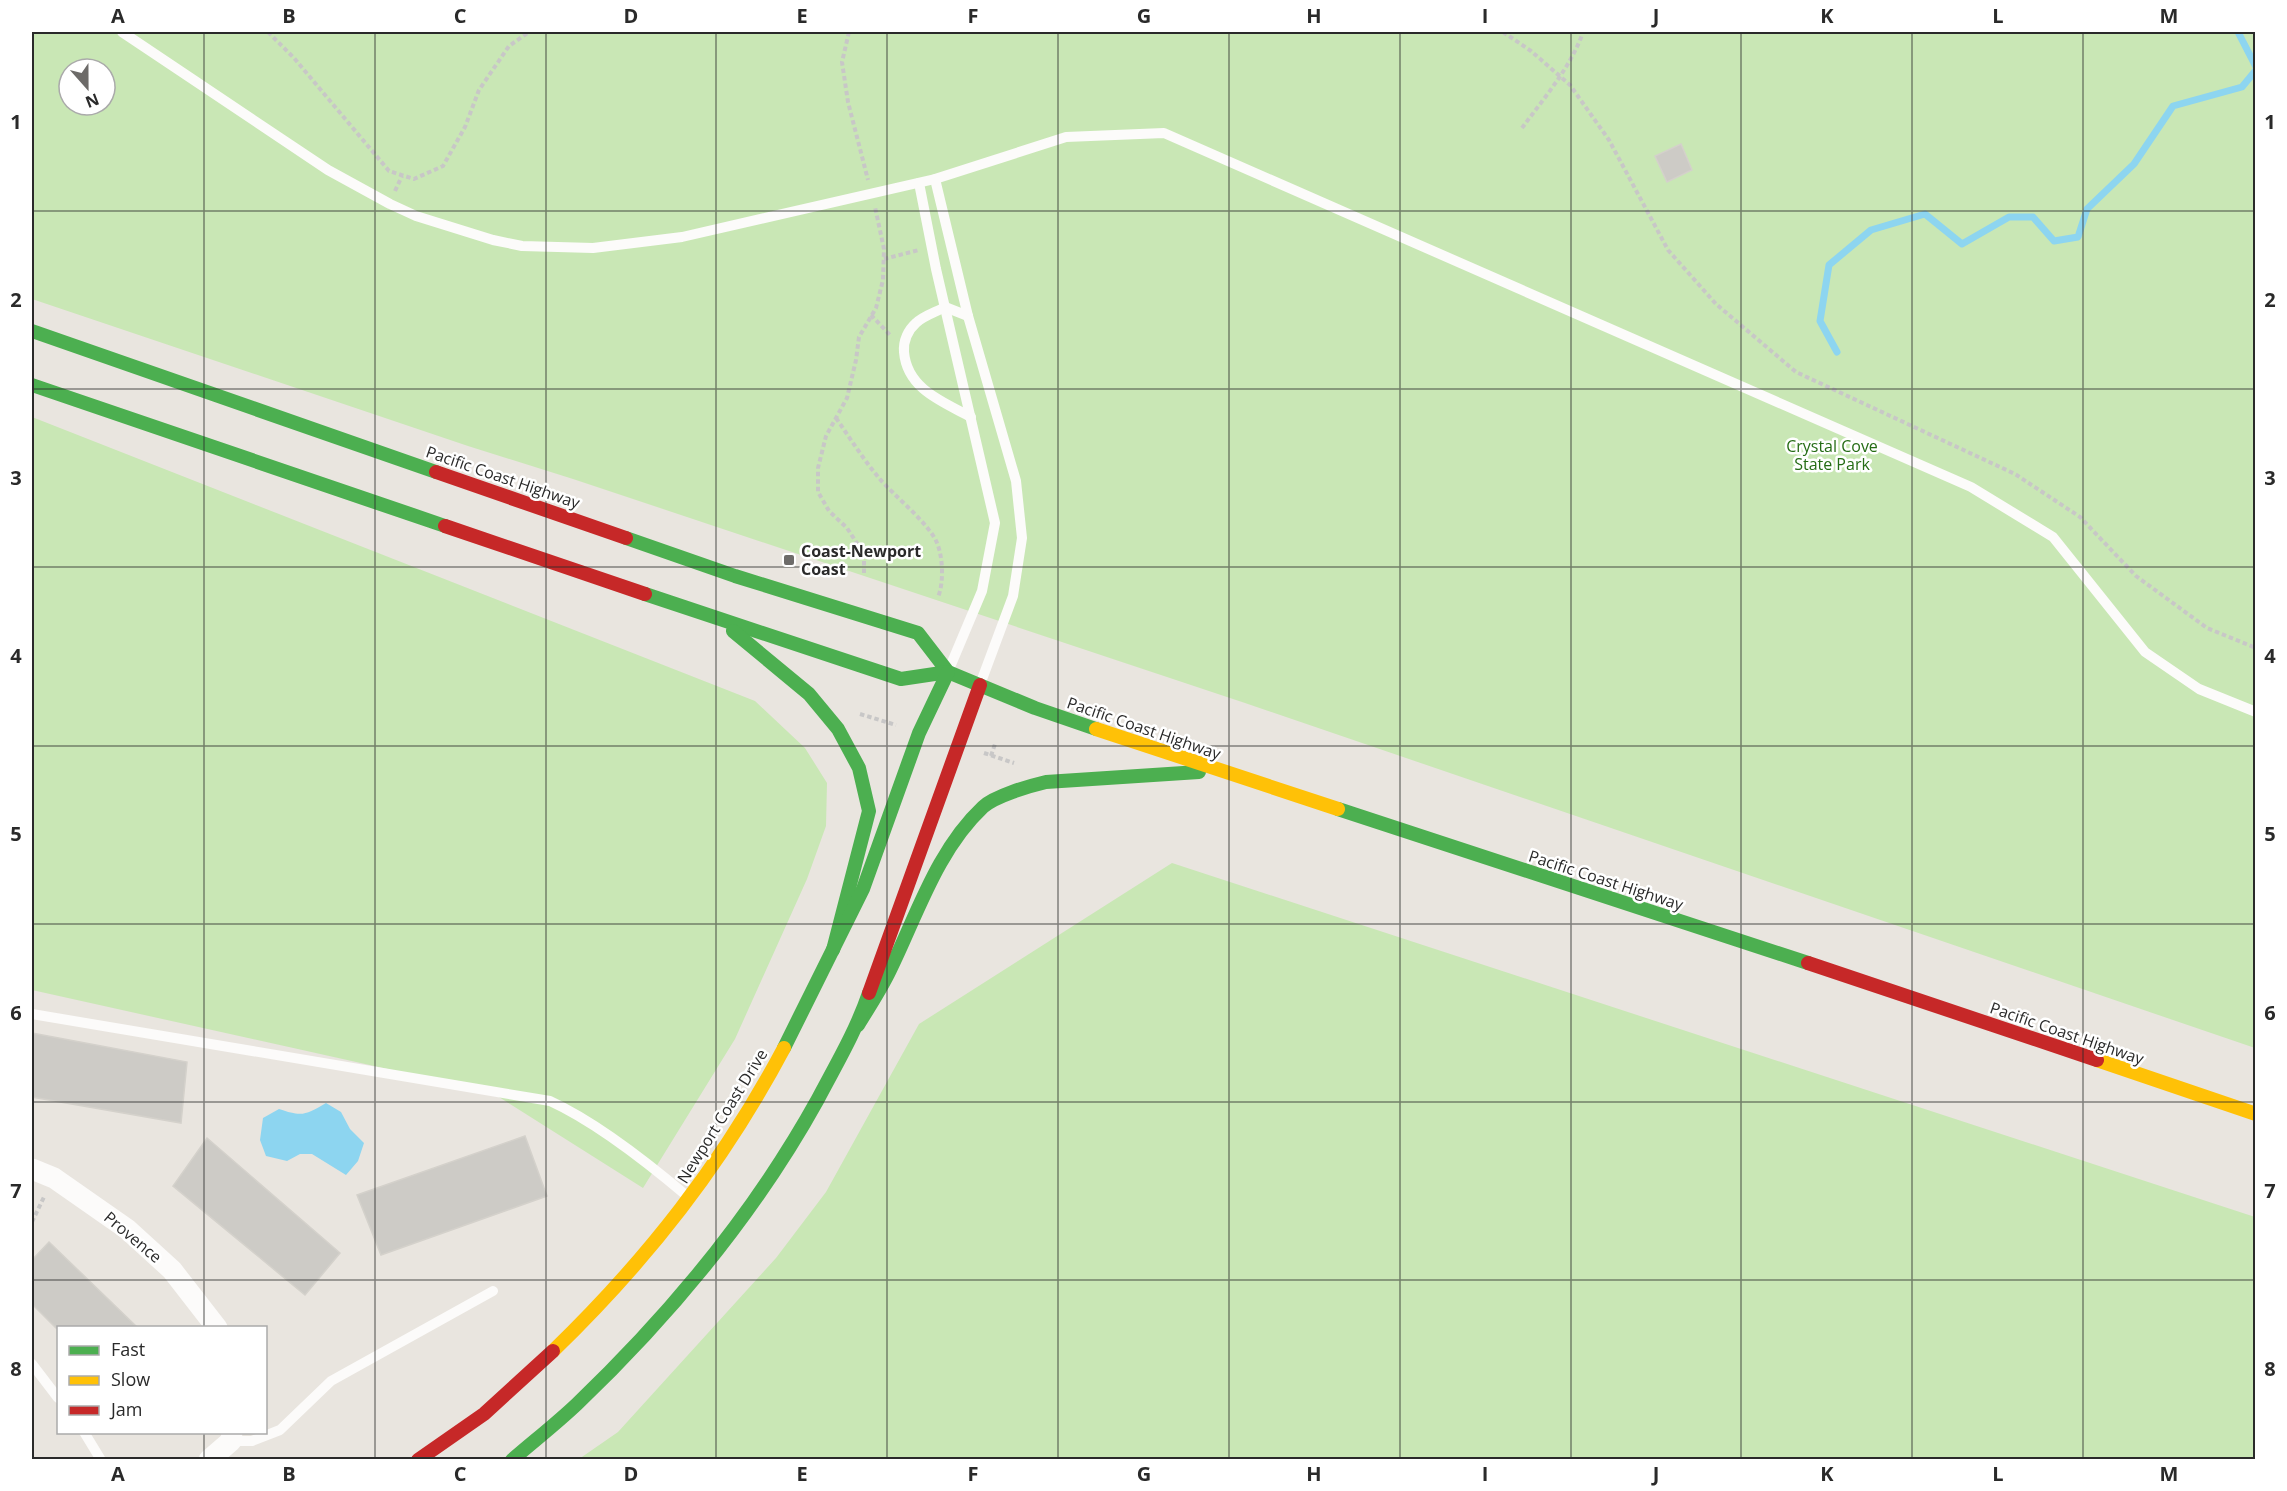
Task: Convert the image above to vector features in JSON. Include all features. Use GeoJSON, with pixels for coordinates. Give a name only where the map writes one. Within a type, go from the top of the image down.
{"type":"FeatureCollection","features":[{"type":"Feature","properties":{"kind":"main road","name":"Pacific Coast Highway"},"geometry":{"type":"LineString","coordinates":[[32,331],[735,576],[918,633],[948,672],[1035,708],[1216,770],[1731,937],[2256,1114]]}},
{"type":"Feature","properties":{"kind":"main road"},"geometry":{"type":"LineString","coordinates":[[32,385],[901,679],[948,672]]}},
{"type":"Feature","properties":{"kind":"main road"},"geometry":{"type":"LineString","coordinates":[[715,617],[809,694],[838,729],[859,768],[868,811],[832,950]]}},
{"type":"Feature","properties":{"kind":"main road","name":"Newport Coast Drive"},"geometry":{"type":"LineString","coordinates":[[418,1460],[484,1414],[555,1349],[630,1272],[705,1179],[761,1092],[802,1015],[863,889],[919,733],[948,672]]}},
{"type":"Feature","properties":{"kind":"main road"},"geometry":{"type":"LineString","coordinates":[[858,1025],[980,685]]}},
{"type":"Feature","properties":{"kind":"main road"},"geometry":{"type":"LineString","coordinates":[[512,1460],[578,1404],[686,1290],[735,1229],[798,1134],[889,972],[939,866],[959,836],[984,806],[1024,787],[1046,782],[1216,770]]}},
{"type":"Feature","properties":{"kind":"street","name":"Provence"},"geometry":{"type":"LineString","coordinates":[[32,1169],[54,1178],[127,1229],[172,1270],[215,1326]]}},
{"type":"Feature","properties":{"kind":"street"},"geometry":{"type":"LineString","coordinates":[[209,1460],[231,1437]]}},
{"type":"Feature","properties":{"kind":"lane"},"geometry":{"type":"LineString","coordinates":[[122,32],[328,170],[390,204],[416,216],[522,246],[593,248],[682,237],[935,179],[1066,137],[1164,133],[1971,487],[2053,537],[2145,652],[2199,689],[2256,712]]}},
{"type":"Feature","properties":{"kind":"lane"},"geometry":{"type":"LineString","coordinates":[[935,179],[968,316],[1016,481],[1022,538],[1013,596],[980,685]]}},
{"type":"Feature","properties":{"kind":"lane"},"geometry":{"type":"LineString","coordinates":[[919,183],[931,247],[995,523],[982,591],[948,672]]}},
{"type":"Feature","properties":{"kind":"lane"},"geometry":{"type":"LineString","coordinates":[[968,316],[945,307],[917,322],[907,333],[904,342],[904,361],[914,380],[928,394],[971,417]]}},
{"type":"Feature","properties":{"kind":"lane"},"geometry":{"type":"LineString","coordinates":[[32,1014],[550,1101],[570,1110],[655,1170],[689,1198]]}},
{"type":"Feature","properties":{"kind":"lane"},"geometry":{"type":"LineString","coordinates":[[231,1437],[252,1441],[280,1430],[331,1381],[493,1291]]}},
{"type":"Feature","properties":{"kind":"lane"},"geometry":{"type":"LineString","coordinates":[[32,1364],[57,1397]]}},
{"type":"Feature","properties":{"kind":"lane"},"geometry":{"type":"LineString","coordinates":[[85,1434],[101,1460]]}},
{"type":"Feature","properties":{"kind":"path"},"geometry":{"type":"LineString","coordinates":[[268,32],[309,76],[389,171],[414,179],[443,166],[465,127],[479,90],[509,46],[529,32]]}},
{"type":"Feature","properties":{"kind":"path"},"geometry":{"type":"LineString","coordinates":[[849,32],[842,62],[848,102],[879,219],[884,259],[883,280],[876,308],[859,337],[853,378],[846,398],[826,436],[818,468],[818,492],[829,511],[848,528],[864,554],[864,573]]}},
{"type":"Feature","properties":{"kind":"path"},"geometry":{"type":"LineString","coordinates":[[1503,32],[1531,51],[1570,85],[1609,140],[1668,249],[1716,304],[1796,372],[2015,474],[2080,517],[2136,576],[2207,628],[2256,648]]}},
{"type":"Feature","properties":{"kind":"path"},"geometry":{"type":"LineString","coordinates":[[1522,128],[1560,76],[1579,43],[1582,32]]}},
{"type":"Feature","properties":{"kind":"path"},"geometry":{"type":"LineString","coordinates":[[884,259],[931,247]]}},
{"type":"Feature","properties":{"kind":"path"},"geometry":{"type":"LineString","coordinates":[[872,315],[892,337],[904,342]]}},
{"type":"Feature","properties":{"kind":"path"},"geometry":{"type":"LineString","coordinates":[[836,418],[878,477],[932,533],[938,544],[942,588],[938,597]]}},
{"type":"Feature","properties":{"kind":"path"},"geometry":{"type":"LineString","coordinates":[[855,716],[859,714],[899,727]]}},
{"type":"Feature","properties":{"kind":"path"},"geometry":{"type":"LineString","coordinates":[[991,756],[995,744]]}},
{"type":"Feature","properties":{"kind":"path"},"geometry":{"type":"LineString","coordinates":[[977,751],[1019,765]]}},
{"type":"Feature","properties":{"kind":"path"},"geometry":{"type":"LineString","coordinates":[[32,1222],[54,1178]]}},
{"type":"Feature","properties":{"kind":"green space","name":"Crystal Cove State Park"},"geometry":{"type":"Polygon","coordinates":[[[32,32],[2255,32],[2255,1048],[1245,703],[32,299],[32,32]]]}},
{"type":"Feature","properties":{"kind":"green space"},"geometry":{"type":"Polygon","coordinates":[[[32,417],[755,701],[805,748],[827,783],[826,826],[807,879],[735,1039],[643,1188],[491,1092],[32,990],[32,417]]]}},
{"type":"Feature","properties":{"kind":"green space"},"geometry":{"type":"Polygon","coordinates":[[[1172,863],[2255,1217],[2255,1459],[579,1459],[618,1432],[776,1258],[826,1192],[919,1024],[1172,863]]]}},
{"type":"Feature","properties":{"kind":"water"},"geometry":{"type":"Polygon","coordinates":[[[326,1103],[341,1112],[350,1129],[364,1143],[358,1161],[346,1175],[312,1154],[300,1154],[287,1161],[266,1156],[260,1140],[263,1118],[279,1109],[304,1114],[326,1103]]]}},
{"type":"Feature","properties":{"kind":"building"},"geometry":{"type":"Polygon","coordinates":[[[1681,144],[1692,170],[1667,182],[1655,156],[1681,144]]]}},
{"type":"Feature","properties":{"kind":"building"},"geometry":{"type":"Polygon","coordinates":[[[32,1033],[187,1062],[181,1123],[32,1097],[32,1033]]]}},
{"type":"Feature","properties":{"kind":"building"},"geometry":{"type":"Polygon","coordinates":[[[525,1136],[547,1196],[381,1255],[357,1195],[525,1136]]]}},
{"type":"Feature","properties":{"kind":"building"},"geometry":{"type":"Polygon","coordinates":[[[207,1138],[340,1253],[305,1295],[173,1186],[207,1138]]]}},
{"type":"Feature","properties":{"kind":"building"},"geometry":{"type":"Polygon","coordinates":[[[49,1242],[136,1326],[57,1326],[56,1328],[32,1304],[32,1260],[49,1242]]]}},
{"type":"Feature","properties":{"kind":"waterway"},"geometry":{"type":"LineString","coordinates":[[2238,32],[2256,67]]}},
{"type":"Feature","properties":{"kind":"waterway"},"geometry":{"type":"LineString","coordinates":[[1837,352],[1820,321],[1829,265],[1871,230],[1925,214],[1962,244],[2009,217],[2033,217],[2054,241],[2078,237],[2087,209],[2134,164],[2173,106],[2242,87],[2256,70]]}},
{"type":"Feature","properties":{"kind":"traffic: fast"},"geometry":{"type":"LineString","coordinates":[[32,331],[436,472]]}},
{"type":"Feature","properties":{"kind":"traffic: fast"},"geometry":{"type":"LineString","coordinates":[[32,385],[445,526]]}},
{"type":"Feature","properties":{"kind":"traffic: fast"},"geometry":{"type":"LineString","coordinates":[[626,538],[735,576],[918,633],[948,672],[1035,708],[1096,729]]}},
{"type":"Feature","properties":{"kind":"traffic: fast"},"geometry":{"type":"LineString","coordinates":[[645,594],[901,679],[948,672]]}},
{"type":"Feature","properties":{"kind":"traffic: fast"},"geometry":{"type":"LineString","coordinates":[[733,631],[809,694],[838,729],[859,768],[869,811],[833,950]]}},
{"type":"Feature","properties":{"kind":"traffic: fast"},"geometry":{"type":"LineString","coordinates":[[784,1048],[863,889],[919,733],[948,672]]}},
{"type":"Feature","properties":{"kind":"traffic: fast"},"geometry":{"type":"LineString","coordinates":[[858,1025],[886,977],[940,863],[967,824],[988,803],[1013,792],[1046,782],[1199,772]]}},
{"type":"Feature","properties":{"kind":"traffic: fast"},"geometry":{"type":"LineString","coordinates":[[1338,809],[1808,963]]}},
{"type":"Feature","properties":{"kind":"traffic: fast"},"geometry":{"type":"LineString","coordinates":[[512,1460],[577,1404],[612,1370],[678,1298],[739,1222],[767,1182],[818,1099],[852,1034],[869,993]]}},
{"type":"Feature","properties":{"kind":"traffic: slow"},"geometry":{"type":"LineString","coordinates":[[1096,729],[1338,809]]}},
{"type":"Feature","properties":{"kind":"traffic: slow"},"geometry":{"type":"LineString","coordinates":[[553,1351],[620,1281],[681,1208],[735,1131],[784,1048]]}},
{"type":"Feature","properties":{"kind":"traffic: slow"},"geometry":{"type":"LineString","coordinates":[[2097,1060],[2256,1114]]}},
{"type":"Feature","properties":{"kind":"traffic: jam"},"geometry":{"type":"LineString","coordinates":[[436,472],[626,538]]}},
{"type":"Feature","properties":{"kind":"traffic: jam"},"geometry":{"type":"LineString","coordinates":[[445,526],[645,594]]}},
{"type":"Feature","properties":{"kind":"traffic: jam"},"geometry":{"type":"LineString","coordinates":[[869,993],[980,685]]}},
{"type":"Feature","properties":{"kind":"traffic: jam"},"geometry":{"type":"LineString","coordinates":[[1808,963],[2097,1060]]}},
{"type":"Feature","properties":{"kind":"traffic: jam"},"geometry":{"type":"LineString","coordinates":[[418,1460],[484,1414],[553,1351]]}},
{"type":"Feature","properties":{"kind":"place","name":"Coast-Newport Coast"},"geometry":{"type":"Point","coordinates":[789,560]}}]}
